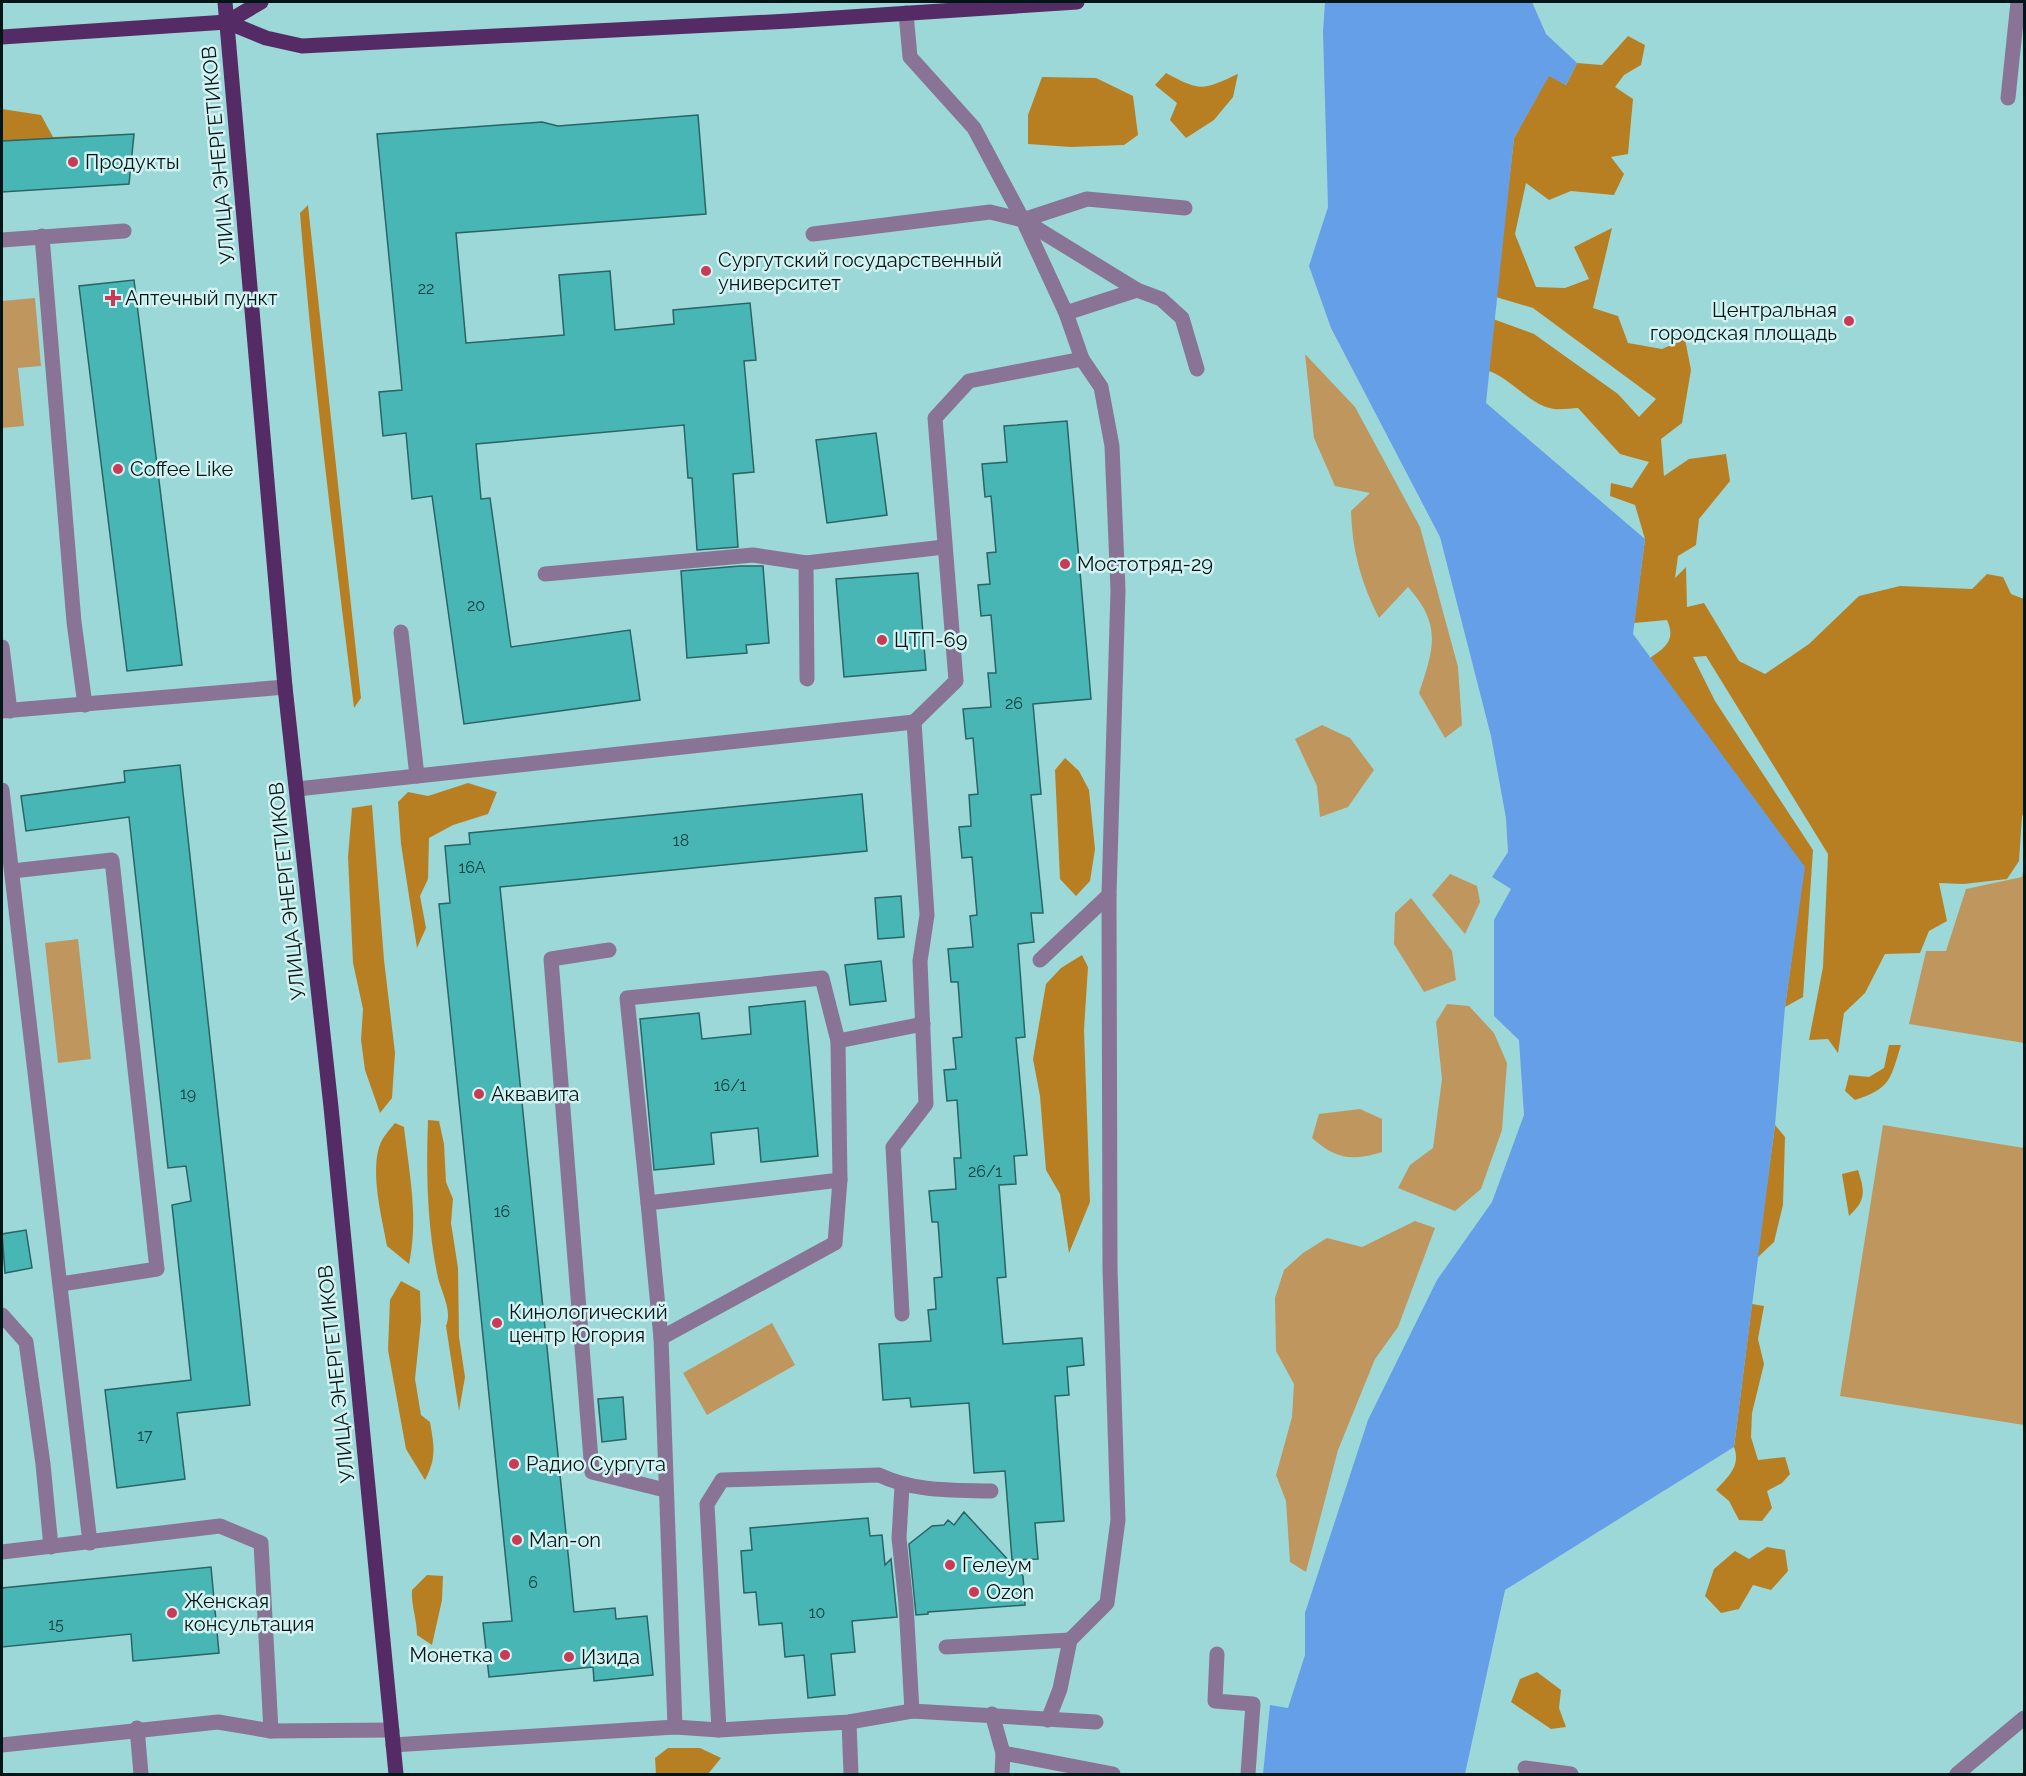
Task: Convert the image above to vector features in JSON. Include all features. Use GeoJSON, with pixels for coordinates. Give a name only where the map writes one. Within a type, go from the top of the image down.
{"type":"FeatureCollection","features":[{"type":"Feature","properties":{"kind":"main road","name":"УЛИЦА ЭНЕРГЕТИКОВ"},"geometry":{"type":"LineString","coordinates":[[225,2],[285,687],[331,1107],[396,1774]]}},
{"type":"Feature","properties":{"kind":"main road"},"geometry":{"type":"LineString","coordinates":[[227,22],[261,2]]}},
{"type":"Feature","properties":{"kind":"main road"},"geometry":{"type":"LineString","coordinates":[[2,37],[227,22],[266,38],[302,46],[905,7],[1077,2]]}},
{"type":"Feature","properties":{"kind":"street"},"geometry":{"type":"LineString","coordinates":[[2008,98],[2018,2]]}},
{"type":"Feature","properties":{"kind":"street"},"geometry":{"type":"LineString","coordinates":[[905,7],[910,57],[974,128],[1023,220],[1066,313],[1082,359],[1101,387],[1112,446],[1118,590],[1109,895],[1110,1269],[1118,1520],[1107,1603],[1070,1640],[1060,1689],[1048,1720]]}},
{"type":"Feature","properties":{"kind":"street"},"geometry":{"type":"LineString","coordinates":[[1023,220],[1087,199],[1185,208]]}},
{"type":"Feature","properties":{"kind":"street"},"geometry":{"type":"LineString","coordinates":[[813,234],[990,212],[1023,220],[1137,290],[1161,299],[1182,318],[1197,369]]}},
{"type":"Feature","properties":{"kind":"street"},"geometry":{"type":"LineString","coordinates":[[2,240],[124,231]]}},
{"type":"Feature","properties":{"kind":"street"},"geometry":{"type":"LineString","coordinates":[[42,236],[74,622],[85,705]]}},
{"type":"Feature","properties":{"kind":"street"},"geometry":{"type":"LineString","coordinates":[[1066,313],[1137,290]]}},
{"type":"Feature","properties":{"kind":"street"},"geometry":{"type":"LineString","coordinates":[[297,789],[914,722],[956,681],[935,418],[969,381],[1082,359]]}},
{"type":"Feature","properties":{"kind":"street"},"geometry":{"type":"LineString","coordinates":[[545,574],[753,555],[806,563],[944,547]]}},
{"type":"Feature","properties":{"kind":"street"},"geometry":{"type":"LineString","coordinates":[[806,563],[807,679]]}},
{"type":"Feature","properties":{"kind":"street"},"geometry":{"type":"LineString","coordinates":[[401,632],[417,776]]}},
{"type":"Feature","properties":{"kind":"street"},"geometry":{"type":"LineString","coordinates":[[2,647],[6,711],[285,687]]}},
{"type":"Feature","properties":{"kind":"street"},"geometry":{"type":"LineString","coordinates":[[902,1314],[893,1148],[926,1104],[920,961],[927,915],[914,722]]}},
{"type":"Feature","properties":{"kind":"street"},"geometry":{"type":"LineString","coordinates":[[2,790],[90,1543]]}},
{"type":"Feature","properties":{"kind":"street"},"geometry":{"type":"LineString","coordinates":[[12,871],[112,860],[157,1269],[61,1284]]}},
{"type":"Feature","properties":{"kind":"street"},"geometry":{"type":"LineString","coordinates":[[1040,960],[1109,895]]}},
{"type":"Feature","properties":{"kind":"street"},"geometry":{"type":"LineString","coordinates":[[609,950],[551,958],[592,1472],[665,1490]]}},
{"type":"Feature","properties":{"kind":"street"},"geometry":{"type":"LineString","coordinates":[[661,1338],[835,1243],[840,1180],[838,1041],[822,978],[627,998],[661,1338],[675,1728]]}},
{"type":"Feature","properties":{"kind":"street"},"geometry":{"type":"LineString","coordinates":[[838,1041],[924,1024]]}},
{"type":"Feature","properties":{"kind":"street"},"geometry":{"type":"LineString","coordinates":[[648,1203],[840,1180]]}},
{"type":"Feature","properties":{"kind":"street"},"geometry":{"type":"LineString","coordinates":[[2,1315],[26,1342],[45,1475],[51,1547]]}},
{"type":"Feature","properties":{"kind":"street"},"geometry":{"type":"LineString","coordinates":[[719,1731],[707,1504],[722,1480],[879,1474],[902,1486],[934,1490],[991,1491]]}},
{"type":"Feature","properties":{"kind":"street"},"geometry":{"type":"LineString","coordinates":[[902,1486],[898,1538],[906,1604],[912,1711]]}},
{"type":"Feature","properties":{"kind":"street"},"geometry":{"type":"LineString","coordinates":[[2,1552],[220,1526],[261,1543],[271,1731]]}},
{"type":"Feature","properties":{"kind":"street"},"geometry":{"type":"LineString","coordinates":[[946,1647],[1070,1640]]}},
{"type":"Feature","properties":{"kind":"street"},"geometry":{"type":"LineString","coordinates":[[1217,1654],[1215,1701],[1253,1704],[1248,1774]]}},
{"type":"Feature","properties":{"kind":"street"},"geometry":{"type":"LineString","coordinates":[[2,1745],[137,1728],[218,1722],[271,1731],[392,1737],[675,1728],[719,1731],[849,1722],[912,1711],[1096,1722]]}},
{"type":"Feature","properties":{"kind":"street"},"geometry":{"type":"LineString","coordinates":[[992,1714],[1003,1753],[1002,1774]]}},
{"type":"Feature","properties":{"kind":"street"},"geometry":{"type":"LineString","coordinates":[[1957,1774],[2025,1718]]}},
{"type":"Feature","properties":{"kind":"street"},"geometry":{"type":"LineString","coordinates":[[849,1722],[851,1774]]}},
{"type":"Feature","properties":{"kind":"street"},"geometry":{"type":"LineString","coordinates":[[137,1728],[141,1774]]}},
{"type":"Feature","properties":{"kind":"street"},"geometry":{"type":"LineString","coordinates":[[1003,1753],[1113,1774]]}},
{"type":"Feature","properties":{"kind":"street"},"geometry":{"type":"LineString","coordinates":[[1524,1768],[1570,1774]]}},
{"type":"Feature","properties":{"kind":"shaded area"},"geometry":{"type":"Polygon","coordinates":[[[1628,36],[1645,45],[1641,65],[1624,75],[1615,87],[1633,99],[1628,154],[1611,157],[1624,174],[1614,195],[1571,191],[1549,200],[1526,183],[1515,234],[1536,287],[1565,288],[1589,279],[1574,247],[1612,228],[1593,308],[1618,316],[1628,343],[1662,349],[1685,339],[1691,370],[1682,423],[1661,439],[1664,476],[1689,459],[1726,454],[1730,481],[1699,519],[1696,545],[1678,556],[1675,578],[1686,567],[1687,607],[1704,603],[1739,661],[1765,674],[1809,644],[1859,596],[1900,586],[1972,589],[1987,574],[2003,577],[2011,594],[2024,599],[2024,813],[2019,861],[2007,879],[1964,884],[1939,883],[1947,921],[1929,931],[1920,953],[1885,954],[1865,993],[1844,1013],[1838,1053],[1828,1039],[1809,1040],[1823,967],[1828,854],[1706,656],[1693,657],[1715,701],[1813,850],[1803,997],[1785,1007],[1804,867],[1650,658],[1665,646],[1670,638],[1670,627],[1667,620],[1634,623],[1645,539],[1635,505],[1610,496],[1611,483],[1632,488],[1649,462],[1620,454],[1578,408],[1545,407],[1489,371],[1493,319],[1534,334],[1618,394],[1639,417],[1656,399],[1533,308],[1496,297],[1514,138],[1549,75],[1566,85],[1577,63],[1602,65],[1628,36]]]}},
{"type":"Feature","properties":{"kind":"shaded area"},"geometry":{"type":"Polygon","coordinates":[[[1166,73],[1202,87],[1238,74],[1233,97],[1214,120],[1186,138],[1170,120],[1177,103],[1155,85],[1166,73]]]}},
{"type":"Feature","properties":{"kind":"shaded area"},"geometry":{"type":"Polygon","coordinates":[[[1042,77],[1096,78],[1133,96],[1138,135],[1124,145],[1071,147],[1028,144],[1028,115],[1042,77]]]}},
{"type":"Feature","properties":{"kind":"shaded area"},"geometry":{"type":"Polygon","coordinates":[[[2,109],[41,115],[53,137],[134,134],[2,141],[2,109]]]}},
{"type":"Feature","properties":{"kind":"shaded area"},"geometry":{"type":"Polygon","coordinates":[[[308,205],[361,698],[354,708],[324,460],[305,275],[300,213],[308,205]]]}},
{"type":"Feature","properties":{"kind":"shaded area"},"geometry":{"type":"Polygon","coordinates":[[[35,298],[41,366],[18,368],[24,426],[2,428],[2,301],[35,298]]]}},
{"type":"Feature","properties":{"kind":"shaded area"},"geometry":{"type":"Polygon","coordinates":[[[1305,354],[1355,407],[1420,527],[1458,667],[1462,725],[1445,738],[1419,693],[1431,650],[1432,637],[1426,613],[1408,587],[1379,618],[1362,579],[1353,539],[1351,511],[1370,493],[1335,486],[1314,438],[1305,354]]]}},
{"type":"Feature","properties":{"kind":"shaded area"},"geometry":{"type":"Polygon","coordinates":[[[1322,725],[1350,738],[1374,770],[1348,807],[1320,817],[1317,786],[1295,739],[1322,725]]]}},
{"type":"Feature","properties":{"kind":"shaded area"},"geometry":{"type":"Polygon","coordinates":[[[1065,758],[1079,771],[1089,790],[1095,849],[1090,881],[1076,896],[1060,879],[1055,770],[1065,758]]]}},
{"type":"Feature","properties":{"kind":"shaded area"},"geometry":{"type":"Polygon","coordinates":[[[468,783],[497,792],[488,814],[453,825],[429,838],[428,879],[420,896],[426,928],[417,948],[401,844],[398,802],[408,792],[428,796],[468,783]]]}},
{"type":"Feature","properties":{"kind":"shaded area"},"geometry":{"type":"Polygon","coordinates":[[[372,805],[384,960],[395,1053],[392,1098],[380,1113],[365,1070],[361,1040],[363,1009],[353,963],[348,857],[352,808],[372,805]]]}},
{"type":"Feature","properties":{"kind":"shaded area"},"geometry":{"type":"Polygon","coordinates":[[[2024,866],[2024,1043],[1909,1024],[1926,951],[1946,951],[1966,889],[2022,877],[2024,866]]]}},
{"type":"Feature","properties":{"kind":"shaded area"},"geometry":{"type":"Polygon","coordinates":[[[1450,874],[1477,886],[1480,902],[1465,934],[1432,895],[1450,874]]]}},
{"type":"Feature","properties":{"kind":"shaded area"},"geometry":{"type":"Polygon","coordinates":[[[1411,898],[1452,951],[1456,980],[1424,992],[1394,944],[1395,913],[1411,898]]]}},
{"type":"Feature","properties":{"kind":"shaded area"},"geometry":{"type":"Polygon","coordinates":[[[78,939],[91,1059],[58,1063],[45,943],[78,939]]]}},
{"type":"Feature","properties":{"kind":"shaded area"},"geometry":{"type":"Polygon","coordinates":[[[1082,955],[1088,967],[1084,1030],[1090,1202],[1069,1253],[1060,1194],[1046,1170],[1040,1096],[1033,1059],[1046,984],[1061,968],[1082,955]]]}},
{"type":"Feature","properties":{"kind":"shaded area"},"geometry":{"type":"Polygon","coordinates":[[[1447,1004],[1469,1006],[1494,1033],[1507,1063],[1502,1130],[1481,1189],[1455,1211],[1398,1188],[1410,1165],[1433,1148],[1442,1079],[1436,1022],[1447,1004]]]}},
{"type":"Feature","properties":{"kind":"shaded area"},"geometry":{"type":"Polygon","coordinates":[[[1889,1045],[1901,1045],[1891,1075],[1882,1087],[1855,1100],[1845,1091],[1849,1075],[1869,1077],[1884,1068],[1889,1045]]]}},
{"type":"Feature","properties":{"kind":"shaded area"},"geometry":{"type":"Polygon","coordinates":[[[1360,1109],[1382,1119],[1382,1152],[1362,1157],[1345,1157],[1329,1151],[1312,1138],[1319,1114],[1360,1109]]]}},
{"type":"Feature","properties":{"kind":"shaded area"},"geometry":{"type":"Polygon","coordinates":[[[428,1120],[439,1121],[444,1144],[446,1182],[453,1199],[451,1223],[458,1268],[459,1337],[465,1377],[459,1411],[446,1326],[448,1313],[437,1273],[431,1235],[427,1177],[428,1120]]]}},
{"type":"Feature","properties":{"kind":"shaded area"},"geometry":{"type":"Polygon","coordinates":[[[395,1123],[404,1127],[410,1178],[413,1230],[409,1264],[387,1246],[376,1179],[378,1153],[382,1140],[395,1123]]]}},
{"type":"Feature","properties":{"kind":"shaded area"},"geometry":{"type":"Polygon","coordinates":[[[1775,1125],[1785,1137],[1783,1205],[1774,1242],[1757,1258],[1775,1125]]]}},
{"type":"Feature","properties":{"kind":"shaded area"},"geometry":{"type":"Polygon","coordinates":[[[1883,1125],[2024,1148],[2024,1425],[1840,1396],[1883,1125]]]}},
{"type":"Feature","properties":{"kind":"shaded area"},"geometry":{"type":"Polygon","coordinates":[[[1858,1170],[1863,1190],[1859,1205],[1849,1216],[1842,1174],[1858,1170]]]}},
{"type":"Feature","properties":{"kind":"shaded area"},"geometry":{"type":"Polygon","coordinates":[[[1415,1221],[1435,1228],[1398,1327],[1375,1359],[1338,1450],[1306,1572],[1290,1562],[1286,1501],[1276,1475],[1292,1417],[1294,1384],[1276,1351],[1275,1298],[1284,1270],[1303,1253],[1327,1238],[1362,1247],[1415,1221]]]}},
{"type":"Feature","properties":{"kind":"shaded area"},"geometry":{"type":"Polygon","coordinates":[[[401,1281],[420,1291],[421,1321],[415,1379],[421,1415],[430,1422],[433,1445],[433,1458],[425,1480],[406,1449],[388,1350],[390,1300],[401,1281]]]}},
{"type":"Feature","properties":{"kind":"shaded area"},"geometry":{"type":"Polygon","coordinates":[[[1752,1304],[1764,1306],[1758,1339],[1764,1364],[1752,1413],[1751,1437],[1758,1460],[1785,1457],[1790,1474],[1782,1483],[1767,1491],[1772,1508],[1762,1521],[1739,1520],[1729,1501],[1716,1490],[1732,1470],[1736,1460],[1734,1447],[1752,1304]]]}},
{"type":"Feature","properties":{"kind":"shaded area"},"geometry":{"type":"Polygon","coordinates":[[[772,1323],[795,1365],[707,1415],[683,1373],[772,1323]]]}},
{"type":"Feature","properties":{"kind":"shaded area"},"geometry":{"type":"Polygon","coordinates":[[[1767,1547],[1785,1550],[1788,1571],[1771,1590],[1753,1585],[1739,1609],[1721,1613],[1705,1596],[1714,1569],[1735,1551],[1749,1559],[1767,1547]]]}},
{"type":"Feature","properties":{"kind":"shaded area"},"geometry":{"type":"Polygon","coordinates":[[[427,1575],[443,1576],[442,1600],[432,1645],[417,1635],[412,1596],[412,1590],[427,1575]]]}},
{"type":"Feature","properties":{"kind":"shaded area"},"geometry":{"type":"Polygon","coordinates":[[[1537,1672],[1561,1690],[1559,1708],[1566,1727],[1551,1729],[1511,1702],[1520,1679],[1537,1672]]]}},
{"type":"Feature","properties":{"kind":"shaded area"},"geometry":{"type":"Polygon","coordinates":[[[668,1748],[700,1748],[721,1758],[708,1774],[656,1774],[655,1758],[668,1748]]]}},
{"type":"Feature","properties":{"kind":"water"},"geometry":{"type":"Polygon","coordinates":[[[1325,2],[1532,2],[1546,34],[1577,63],[1566,85],[1549,76],[1514,138],[1486,403],[1645,539],[1633,634],[1805,867],[1785,1007],[1775,1125],[1734,1447],[1505,1590],[1465,1774],[1263,1774],[1270,1705],[1288,1708],[1305,1655],[1305,1613],[1368,1420],[1437,1280],[1492,1202],[1524,1115],[1519,1040],[1494,1016],[1494,920],[1511,889],[1492,877],[1508,852],[1506,818],[1491,736],[1440,537],[1331,328],[1309,266],[1328,207],[1323,32],[1325,2]]]}},
{"type":"Feature","properties":{"kind":"building"},"geometry":{"type":"Polygon","coordinates":[[[698,115],[706,214],[456,233],[466,343],[564,335],[559,275],[610,271],[615,330],[674,324],[673,310],[750,303],[756,360],[744,361],[754,472],[733,474],[738,547],[697,550],[692,478],[688,478],[684,425],[476,444],[481,499],[490,498],[511,647],[630,630],[640,700],[464,724],[432,496],[412,499],[406,433],[383,436],[379,392],[402,390],[377,134],[542,122],[558,126],[698,115]]]}},
{"type":"Feature","properties":{"kind":"building"},"geometry":{"type":"Polygon","coordinates":[[[134,134],[129,184],[2,192],[2,141],[134,134]]]}},
{"type":"Feature","properties":{"kind":"building"},"geometry":{"type":"Polygon","coordinates":[[[134,280],[182,665],[127,671],[79,286],[134,280]]]}},
{"type":"Feature","properties":{"kind":"building"},"geometry":{"type":"Polygon","coordinates":[[[1067,421],[1091,699],[1033,704],[1041,794],[1031,795],[1043,913],[1031,913],[1034,942],[1018,944],[1025,1037],[1016,1038],[1027,1155],[1014,1156],[1016,1184],[999,1185],[1006,1277],[997,1278],[1003,1344],[1082,1338],[1084,1365],[1067,1367],[1069,1395],[1055,1396],[1064,1521],[1035,1523],[1038,1559],[1012,1560],[1005,1471],[974,1473],[969,1403],[911,1407],[910,1398],[883,1400],[879,1344],[931,1341],[928,1310],[936,1309],[934,1278],[942,1277],[938,1222],[932,1222],[929,1191],[956,1189],[954,1158],[961,1158],[957,1100],[947,1101],[944,1070],[956,1069],[953,1038],[962,1037],[958,982],[951,982],[948,949],[973,947],[970,916],[977,915],[972,857],[962,858],[959,827],[971,826],[969,795],[978,794],[973,738],[966,739],[963,709],[991,707],[988,673],[996,673],[991,615],[981,616],[978,585],[990,584],[987,553],[996,552],[991,496],[985,497],[982,464],[1007,462],[1004,426],[1067,421]]]}},
{"type":"Feature","properties":{"kind":"building"},"geometry":{"type":"Polygon","coordinates":[[[876,433],[887,515],[827,523],[816,440],[876,433]]]}},
{"type":"Feature","properties":{"kind":"building"},"geometry":{"type":"Polygon","coordinates":[[[763,566],[769,643],[746,645],[747,653],[687,658],[681,571],[763,566]]]}},
{"type":"Feature","properties":{"kind":"building","name":"ЦТП-69"},"geometry":{"type":"Polygon","coordinates":[[[918,573],[926,670],[844,677],[836,579],[918,573]]]}},
{"type":"Feature","properties":{"kind":"building"},"geometry":{"type":"Polygon","coordinates":[[[180,765],[250,1405],[177,1413],[185,1479],[117,1488],[105,1390],[191,1380],[172,1205],[191,1201],[186,1166],[168,1168],[129,817],[26,831],[21,796],[125,782],[124,771],[180,765]]]}},
{"type":"Feature","properties":{"kind":"building"},"geometry":{"type":"Polygon","coordinates":[[[862,794],[867,851],[500,887],[574,1612],[615,1608],[616,1619],[647,1616],[653,1675],[594,1681],[593,1667],[489,1677],[483,1623],[512,1621],[439,904],[450,903],[445,846],[470,844],[469,833],[862,794]]]}},
{"type":"Feature","properties":{"kind":"building"},"geometry":{"type":"Polygon","coordinates":[[[901,896],[904,937],[878,939],[875,898],[901,896]]]}},
{"type":"Feature","properties":{"kind":"building"},"geometry":{"type":"Polygon","coordinates":[[[881,961],[886,1001],[850,1005],[845,965],[881,961]]]}},
{"type":"Feature","properties":{"kind":"building"},"geometry":{"type":"Polygon","coordinates":[[[805,1001],[818,1156],[761,1162],[758,1128],[711,1133],[714,1164],[654,1170],[640,1019],[699,1013],[702,1039],[751,1034],[749,1007],[805,1001]]]}},
{"type":"Feature","properties":{"kind":"building"},"geometry":{"type":"Polygon","coordinates":[[[26,1230],[32,1268],[5,1273],[2,1234],[26,1230]]]}},
{"type":"Feature","properties":{"kind":"building"},"geometry":{"type":"Polygon","coordinates":[[[623,1397],[626,1439],[602,1442],[598,1399],[623,1397]]]}},
{"type":"Feature","properties":{"kind":"building"},"geometry":{"type":"Polygon","coordinates":[[[964,1512],[1023,1576],[1025,1605],[928,1612],[928,1614],[916,1615],[909,1544],[932,1526],[944,1525],[948,1520],[954,1525],[964,1512]]]}},
{"type":"Feature","properties":{"kind":"building"},"geometry":{"type":"Polygon","coordinates":[[[868,1518],[870,1536],[882,1535],[885,1565],[891,1559],[897,1617],[852,1621],[855,1652],[831,1654],[835,1695],[808,1698],[804,1655],[785,1657],[782,1623],[759,1625],[756,1592],[744,1593],[741,1551],[752,1550],[750,1528],[868,1518]]]}},
{"type":"Feature","properties":{"kind":"building"},"geometry":{"type":"Polygon","coordinates":[[[211,1567],[219,1653],[133,1661],[131,1634],[2,1647],[2,1588],[211,1567]]]}},
{"type":"Feature","properties":{"kind":"place","name":"Продукты"},"geometry":{"type":"Point","coordinates":[73,162]}},
{"type":"Feature","properties":{"kind":"place","name":"Сургутский государственный университет"},"geometry":{"type":"Point","coordinates":[706,271]}},
{"type":"Feature","properties":{"kind":"place","name":"Аптечный пункт"},"geometry":{"type":"Point","coordinates":[113,298]}},
{"type":"Feature","properties":{"kind":"place","name":"Центральная городская площадь"},"geometry":{"type":"Point","coordinates":[1849,321]}},
{"type":"Feature","properties":{"kind":"place","name":"Coffee Like"},"geometry":{"type":"Point","coordinates":[118,469]}},
{"type":"Feature","properties":{"kind":"place","name":"Мостотряд-29"},"geometry":{"type":"Point","coordinates":[1065,564]}},
{"type":"Feature","properties":{"kind":"place","name":"ЦТП-69"},"geometry":{"type":"Point","coordinates":[882,640]}},
{"type":"Feature","properties":{"kind":"place","name":"Аквавита"},"geometry":{"type":"Point","coordinates":[479,1094]}},
{"type":"Feature","properties":{"kind":"place","name":"Кинологический центр Югория"},"geometry":{"type":"Point","coordinates":[497,1323]}},
{"type":"Feature","properties":{"kind":"place","name":"Радио Сургута"},"geometry":{"type":"Point","coordinates":[514,1464]}},
{"type":"Feature","properties":{"kind":"place","name":"Man-on"},"geometry":{"type":"Point","coordinates":[517,1540]}},
{"type":"Feature","properties":{"kind":"place","name":"Гелеум"},"geometry":{"type":"Point","coordinates":[950,1565]}},
{"type":"Feature","properties":{"kind":"place","name":"Ozon"},"geometry":{"type":"Point","coordinates":[974,1592]}},
{"type":"Feature","properties":{"kind":"place","name":"Женская консультация"},"geometry":{"type":"Point","coordinates":[172,1613]}},
{"type":"Feature","properties":{"kind":"place","name":"Монетка"},"geometry":{"type":"Point","coordinates":[505,1655]}},
{"type":"Feature","properties":{"kind":"place","name":"Изида"},"geometry":{"type":"Point","coordinates":[569,1657]}}]}
